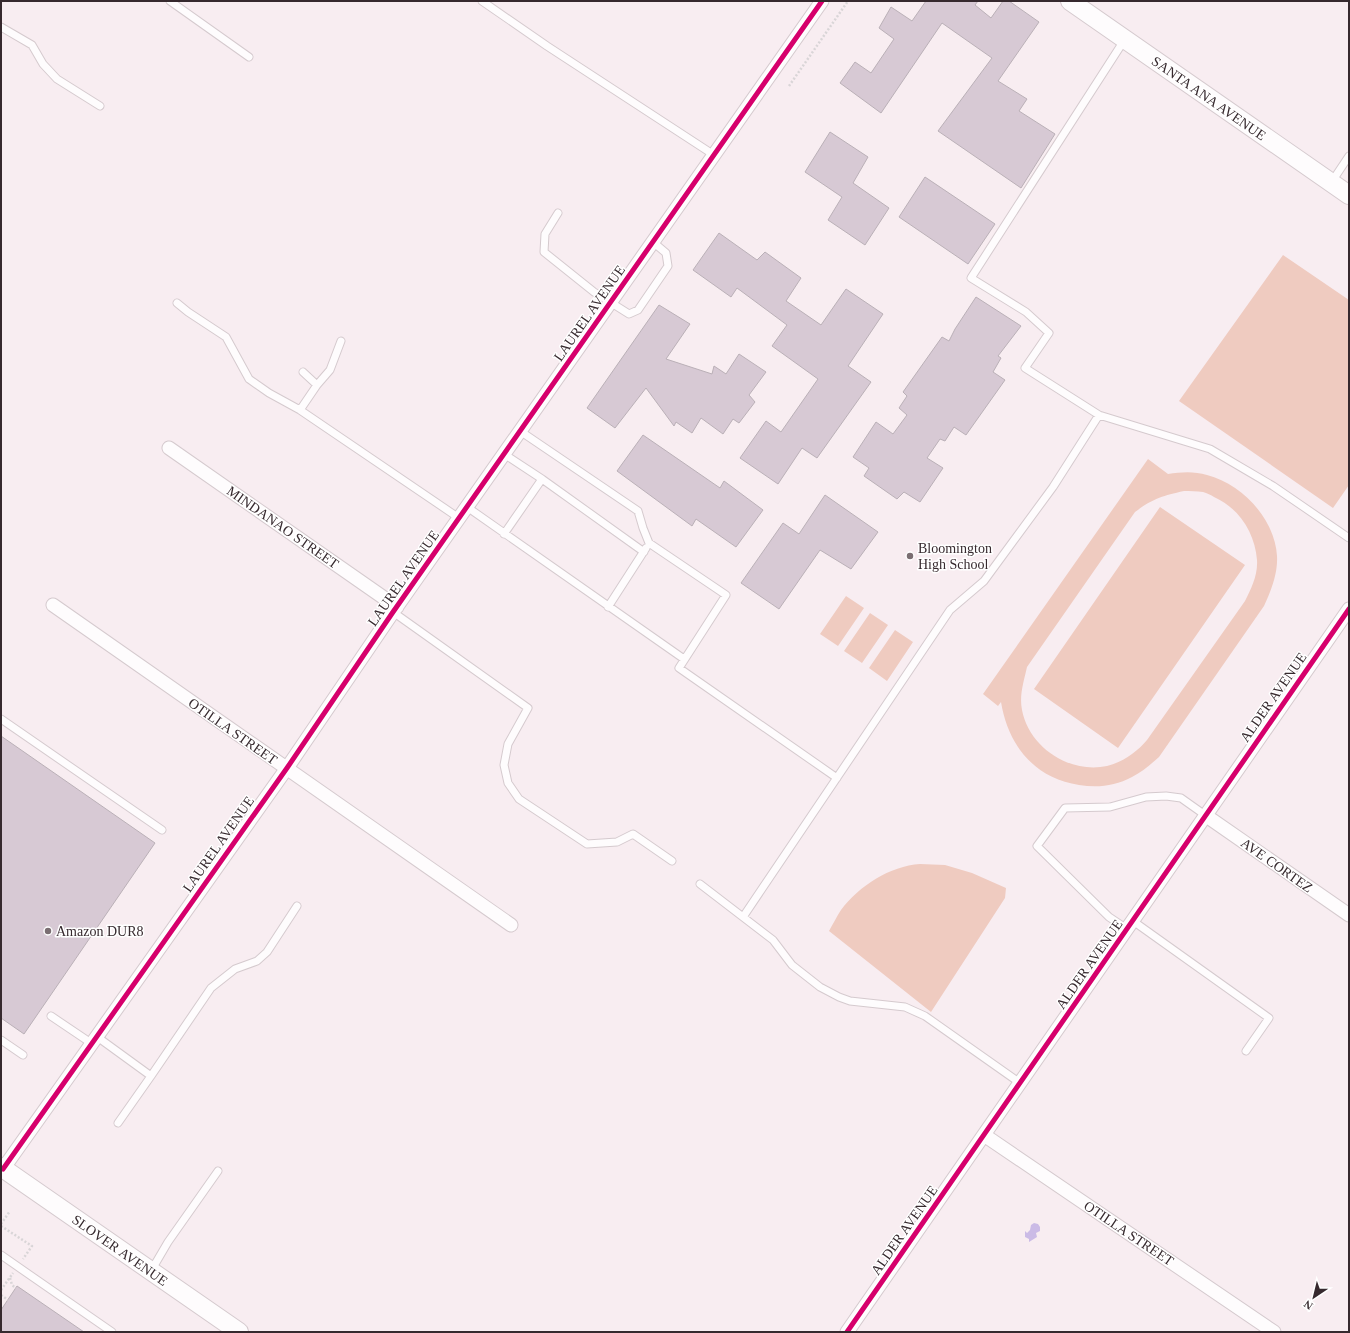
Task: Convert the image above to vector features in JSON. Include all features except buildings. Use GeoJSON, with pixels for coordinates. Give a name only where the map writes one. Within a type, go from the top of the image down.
{"type":"FeatureCollection","features":[{"type":"Feature","properties":{"kind":"street","name":"LAUREL AVENUE"},"geometry":{"type":"LineString","coordinates":[[2,1169],[286,768],[395,609],[822,1]]}},
{"type":"Feature","properties":{"kind":"street","name":"SANTA ANA AVENUE"},"geometry":{"type":"LineString","coordinates":[[1070,1],[1349,195]]}},
{"type":"Feature","properties":{"kind":"street","name":"MINDANAO STREET"},"geometry":{"type":"LineString","coordinates":[[169,448],[395,609]]}},
{"type":"Feature","properties":{"kind":"street","name":"OTILLA STREET"},"geometry":{"type":"LineString","coordinates":[[53,605],[511,925]]}},
{"type":"Feature","properties":{"kind":"street","name":"ALDER AVENUE"},"geometry":{"type":"LineString","coordinates":[[848,1332],[1349,609]]}},
{"type":"Feature","properties":{"kind":"street","name":"AVE CORTEZ"},"geometry":{"type":"LineString","coordinates":[[1205,815],[1349,915]]}},
{"type":"Feature","properties":{"kind":"street","name":"OTILLA STREET"},"geometry":{"type":"LineString","coordinates":[[984,1135],[1274,1332]]}},
{"type":"Feature","properties":{"kind":"street","name":"SLOVER AVENUE"},"geometry":{"type":"LineString","coordinates":[[2,1169],[239,1332]]}},
{"type":"Feature","properties":{"kind":"lane"},"geometry":{"type":"LineString","coordinates":[[170,1],[248,57]]}},
{"type":"Feature","properties":{"kind":"lane"},"geometry":{"type":"LineString","coordinates":[[482,1],[547,46],[714,155]]}},
{"type":"Feature","properties":{"kind":"lane"},"geometry":{"type":"LineString","coordinates":[[1,27],[32,45],[43,64],[57,79],[100,106]]}},
{"type":"Feature","properties":{"kind":"lane"},"geometry":{"type":"LineString","coordinates":[[1125,39],[971,278],[1026,312],[1049,333],[1026,368],[1099,415],[1210,449],[1273,486],[1349,538]]}},
{"type":"Feature","properties":{"kind":"lane"},"geometry":{"type":"LineString","coordinates":[[1331,183],[1349,156]]}},
{"type":"Feature","properties":{"kind":"lane"},"geometry":{"type":"LineString","coordinates":[[558,213],[545,234],[544,252],[594,292],[629,314],[638,310],[668,266],[666,253],[653,242]]}},
{"type":"Feature","properties":{"kind":"lane"},"geometry":{"type":"LineString","coordinates":[[178,303],[188,312],[226,337],[249,379],[279,399],[300,410],[459,518]]}},
{"type":"Feature","properties":{"kind":"lane"},"geometry":{"type":"LineString","coordinates":[[300,410],[317,385],[330,370],[342,341]]}},
{"type":"Feature","properties":{"kind":"lane"},"geometry":{"type":"LineString","coordinates":[[303,372],[317,385]]}},
{"type":"Feature","properties":{"kind":"lane"},"geometry":{"type":"LineString","coordinates":[[743,917],[950,610],[984,581],[1053,487],[1099,415]]}},
{"type":"Feature","properties":{"kind":"lane"},"geometry":{"type":"LineString","coordinates":[[520,431],[638,511],[649,543],[726,595],[679,668],[837,778]]}},
{"type":"Feature","properties":{"kind":"lane"},"geometry":{"type":"LineString","coordinates":[[504,454],[542,479],[644,552]]}},
{"type":"Feature","properties":{"kind":"lane"},"geometry":{"type":"LineString","coordinates":[[504,534],[542,479]]}},
{"type":"Feature","properties":{"kind":"lane"},"geometry":{"type":"LineString","coordinates":[[467,508],[684,659]]}},
{"type":"Feature","properties":{"kind":"lane"},"geometry":{"type":"LineString","coordinates":[[608,607],[649,543]]}},
{"type":"Feature","properties":{"kind":"lane"},"geometry":{"type":"LineString","coordinates":[[395,609],[528,708],[508,744],[504,765],[508,783],[519,799],[587,844],[617,842],[633,834],[672,861]]}},
{"type":"Feature","properties":{"kind":"lane"},"geometry":{"type":"LineString","coordinates":[[1,719],[162,830]]}},
{"type":"Feature","properties":{"kind":"lane"},"geometry":{"type":"LineString","coordinates":[[1205,815],[1181,798],[1166,796],[1146,797],[1110,807],[1065,808],[1037,846],[1109,917],[1130,925],[1270,1018],[1246,1051]]}},
{"type":"Feature","properties":{"kind":"lane"},"geometry":{"type":"LineString","coordinates":[[700,884],[773,940],[792,965],[820,987],[850,1001],[905,1007],[915,1011],[925,1016],[1020,1083]]}},
{"type":"Feature","properties":{"kind":"lane"},"geometry":{"type":"LineString","coordinates":[[118,1123],[152,1076],[211,988],[235,969],[257,961],[267,952],[297,906]]}},
{"type":"Feature","properties":{"kind":"lane"},"geometry":{"type":"LineString","coordinates":[[51,1016],[94,1039],[152,1076]]}},
{"type":"Feature","properties":{"kind":"lane"},"geometry":{"type":"LineString","coordinates":[[1,1040],[23,1055]]}},
{"type":"Feature","properties":{"kind":"lane"},"geometry":{"type":"LineString","coordinates":[[150,1271],[168,1242],[218,1171]]}},
{"type":"Feature","properties":{"kind":"lane"},"geometry":{"type":"LineString","coordinates":[[1,1254],[112,1332]]}},
{"type":"Feature","properties":{"kind":"path"},"geometry":{"type":"LineString","coordinates":[[788,86],[848,1]]}},
{"type":"Feature","properties":{"kind":"path"},"geometry":{"type":"LineString","coordinates":[[1,1224],[10,1211]]}},
{"type":"Feature","properties":{"kind":"path"},"geometry":{"type":"LineString","coordinates":[[10,1278],[12,1285],[16,1288]]}},
{"type":"Feature","properties":{"kind":"path"},"geometry":{"type":"LineString","coordinates":[[1,1295],[8,1300]]}},
{"type":"Feature","properties":{"kind":"shaded area"},"geometry":{"type":"Polygon","coordinates":[[[1283,255],[1349,300],[1349,485],[1333,508],[1179,401],[1283,255]]]}},
{"type":"Feature","properties":{"kind":"shaded area"},"geometry":{"type":"Polygon","coordinates":[[[1148,459],[1168,474],[1192,472],[1207,475],[1220,480],[1232,486],[1244,495],[1263,516],[1275,542],[1277,556],[1275,575],[1264,606],[1159,757],[1139,773],[1113,784],[1100,786],[1079,785],[1063,781],[1049,775],[1036,767],[1017,745],[1010,732],[1001,702],[998,706],[983,694],[1148,459]],[[1184,491],[1158,498],[1135,512],[1027,667],[1021,699],[1022,710],[1026,723],[1042,746],[1065,762],[1079,766],[1107,766],[1124,759],[1139,749],[1147,740],[1250,592],[1254,582],[1257,560],[1253,540],[1244,522],[1231,508],[1207,493],[1184,491]]]}},
{"type":"Feature","properties":{"kind":"shaded area"},"geometry":{"type":"Polygon","coordinates":[[[1160,507],[1245,565],[1118,748],[1034,689],[1160,507]]]}},
{"type":"Feature","properties":{"kind":"shaded area"},"geometry":{"type":"Polygon","coordinates":[[[846,596],[864,608],[838,646],[820,634],[846,596]]]}},
{"type":"Feature","properties":{"kind":"shaded area"},"geometry":{"type":"Polygon","coordinates":[[[870,613],[888,625],[862,663],[844,651],[870,613]]]}},
{"type":"Feature","properties":{"kind":"shaded area"},"geometry":{"type":"Polygon","coordinates":[[[895,630],[913,642],[887,681],[869,668],[895,630]]]}},
{"type":"Feature","properties":{"kind":"shaded area"},"geometry":{"type":"Polygon","coordinates":[[[920,864],[945,865],[972,873],[1006,888],[1005,898],[931,1012],[829,931],[848,901],[866,885],[887,873],[920,864]]]}},
{"type":"Feature","properties":{"kind":"shaded area"},"geometry":{"type":"Polygon","coordinates":[[[1034,1223],[1038,1224],[1040,1231],[1036,1233],[1037,1237],[1029,1242],[1029,1239],[1025,1237],[1025,1231],[1027,1233],[1030,1230],[1031,1225],[1034,1223]]]}},
{"type":"Feature","properties":{"kind":"cycle path"},"geometry":{"type":"LineString","coordinates":[[3,1169],[287,768],[393,612],[822,1]]}},
{"type":"Feature","properties":{"kind":"cycle path"},"geometry":{"type":"LineString","coordinates":[[847,1332],[1349,609]]}},
{"type":"Feature","properties":{"kind":"place","name":"Bloomington High School"},"geometry":{"type":"Point","coordinates":[910,556]}},
{"type":"Feature","properties":{"kind":"place","name":"Amazon DUR8"},"geometry":{"type":"Point","coordinates":[48,931]}}]}
